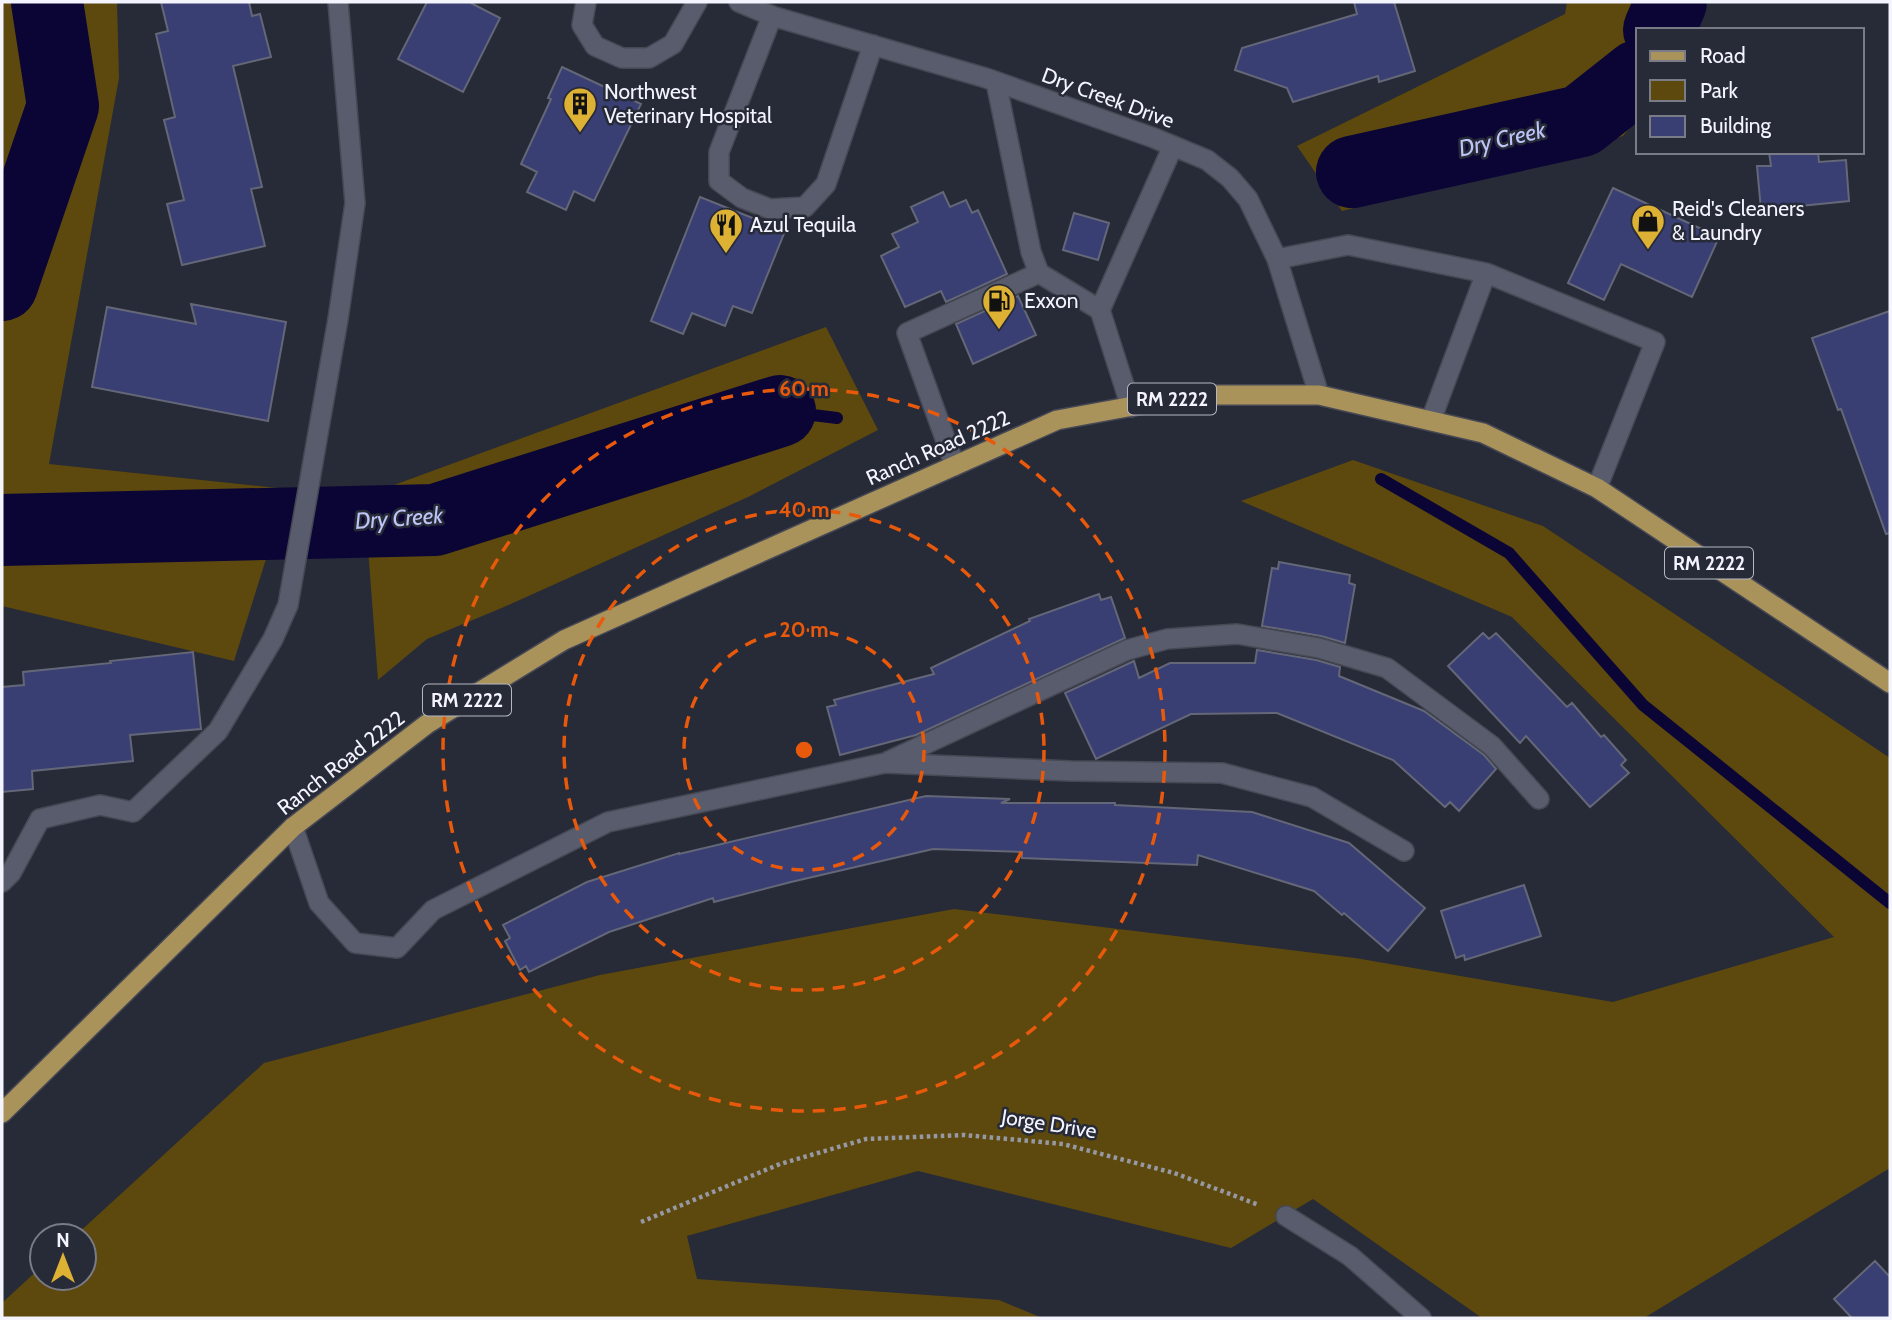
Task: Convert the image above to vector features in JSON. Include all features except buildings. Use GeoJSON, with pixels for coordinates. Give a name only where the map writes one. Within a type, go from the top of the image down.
{"type":"FeatureCollection","features":[{"type":"Feature","properties":{"kind":"main road","name":"Ranch Road 2222"},"geometry":{"type":"LineString","coordinates":[[2,1113],[293,827],[428,724],[564,640],[1057,420],[1193,395],[1319,395],[1483,433],[1597,488],[1890,683]]}},
{"type":"Feature","properties":{"kind":"street"},"geometry":{"type":"LineString","coordinates":[[2,882],[11,873],[40,818],[100,805],[133,812],[218,731],[273,639],[288,605],[338,319],[355,203],[338,2]]}},
{"type":"Feature","properties":{"kind":"street"},"geometry":{"type":"LineString","coordinates":[[586,2],[582,25],[595,46],[622,58],[649,58],[673,44],[697,2]]}},
{"type":"Feature","properties":{"kind":"street","name":"Dry Creek Drive"},"geometry":{"type":"LineString","coordinates":[[739,2],[772,16],[996,82],[1207,160],[1230,177],[1248,200],[1277,260],[1319,395]]}},
{"type":"Feature","properties":{"kind":"street"},"geometry":{"type":"LineString","coordinates":[[772,16],[719,152],[719,181],[743,198],[770,209],[805,208],[826,184],[873,45]]}},
{"type":"Feature","properties":{"kind":"street"},"geometry":{"type":"LineString","coordinates":[[996,82],[1031,252],[1039,274],[1100,310]]}},
{"type":"Feature","properties":{"kind":"street"},"geometry":{"type":"LineString","coordinates":[[1131,407],[1100,310],[1173,146]]}},
{"type":"Feature","properties":{"kind":"street"},"geometry":{"type":"LineString","coordinates":[[1277,260],[1348,246],[1486,273],[1654,342],[1597,488]]}},
{"type":"Feature","properties":{"kind":"street"},"geometry":{"type":"LineString","coordinates":[[1431,420],[1486,273]]}},
{"type":"Feature","properties":{"kind":"street"},"geometry":{"type":"LineString","coordinates":[[955,466],[907,333],[1039,274]]}},
{"type":"Feature","properties":{"kind":"street"},"geometry":{"type":"LineString","coordinates":[[293,827],[319,903],[355,943],[397,948],[433,910],[608,822],[885,763],[1127,650],[1167,639],[1237,634],[1319,648],[1388,668],[1492,746],[1539,799]]}},
{"type":"Feature","properties":{"kind":"street"},"geometry":{"type":"LineString","coordinates":[[885,763],[1071,771],[1222,773],[1312,797],[1404,850]]}},
{"type":"Feature","properties":{"kind":"street"},"geometry":{"type":"LineString","coordinates":[[1286,1216],[1350,1256],[1422,1318]]}},
{"type":"Feature","properties":{"kind":"path","name":"Jorge Drive"},"geometry":{"type":"LineString","coordinates":[[641,1222],[780,1164],[866,1139],[964,1135],[1063,1144],[1174,1173],[1286,1216]]}},
{"type":"Feature","properties":{"kind":"green space"},"geometry":{"type":"Polygon","coordinates":[[[2,2],[117,2],[119,78],[49,464],[288,489],[234,661],[2,606],[2,2]]]}},
{"type":"Feature","properties":{"kind":"green space"},"geometry":{"type":"Polygon","coordinates":[[[1567,2],[1700,2],[1693,28],[1636,28],[1636,120],[1623,136],[1342,211],[1297,146],[1565,14],[1567,2]]]}},
{"type":"Feature","properties":{"kind":"green space"},"geometry":{"type":"Polygon","coordinates":[[[826,327],[878,430],[748,497],[427,639],[378,680],[364,496],[826,327]]]}},
{"type":"Feature","properties":{"kind":"green space"},"geometry":{"type":"Polygon","coordinates":[[[1353,460],[1543,526],[1890,758],[1890,1168],[1644,1318],[1482,1318],[1313,1199],[1231,1248],[918,1171],[687,1236],[697,1279],[999,1300],[1042,1318],[2,1318],[2,1303],[28,1279],[28,1292],[98,1292],[98,1222],[90,1222],[264,1063],[600,975],[954,909],[1355,958],[1613,1002],[1834,937],[1512,617],[1241,501],[1353,460]]]}},
{"type":"Feature","properties":{"kind":"waterway"},"geometry":{"type":"LineString","coordinates":[[2,285],[63,106],[47,2]]}},
{"type":"Feature","properties":{"kind":"waterway","name":"Dry Creek"},"geometry":{"type":"LineString","coordinates":[[1660,28],[1671,2]]}},
{"type":"Feature","properties":{"kind":"waterway","name":"Dry Creek"},"geometry":{"type":"LineString","coordinates":[[1352,172],[1581,121],[1636,78]]}},
{"type":"Feature","properties":{"kind":"waterway"},"geometry":{"type":"LineString","coordinates":[[780,411],[837,418]]}},
{"type":"Feature","properties":{"kind":"waterway","name":"Dry Creek"},"geometry":{"type":"LineString","coordinates":[[2,530],[435,520],[780,411]]}},
{"type":"Feature","properties":{"kind":"waterway"},"geometry":{"type":"LineString","coordinates":[[1381,479],[1509,553],[1643,705],[1890,903]]}},
{"type":"Feature","properties":{"kind":"place","name":"Northwest Veterinary Hospital"},"geometry":{"type":"Point","coordinates":[580,134]}},
{"type":"Feature","properties":{"kind":"place","name":"Reid's Cleaners & Laundry"},"geometry":{"type":"Point","coordinates":[1648,251]}},
{"type":"Feature","properties":{"kind":"place","name":"Azul Tequila"},"geometry":{"type":"Point","coordinates":[726,255]}},
{"type":"Feature","properties":{"kind":"place","name":"Exxon"},"geometry":{"type":"Point","coordinates":[999,331]}}]}
